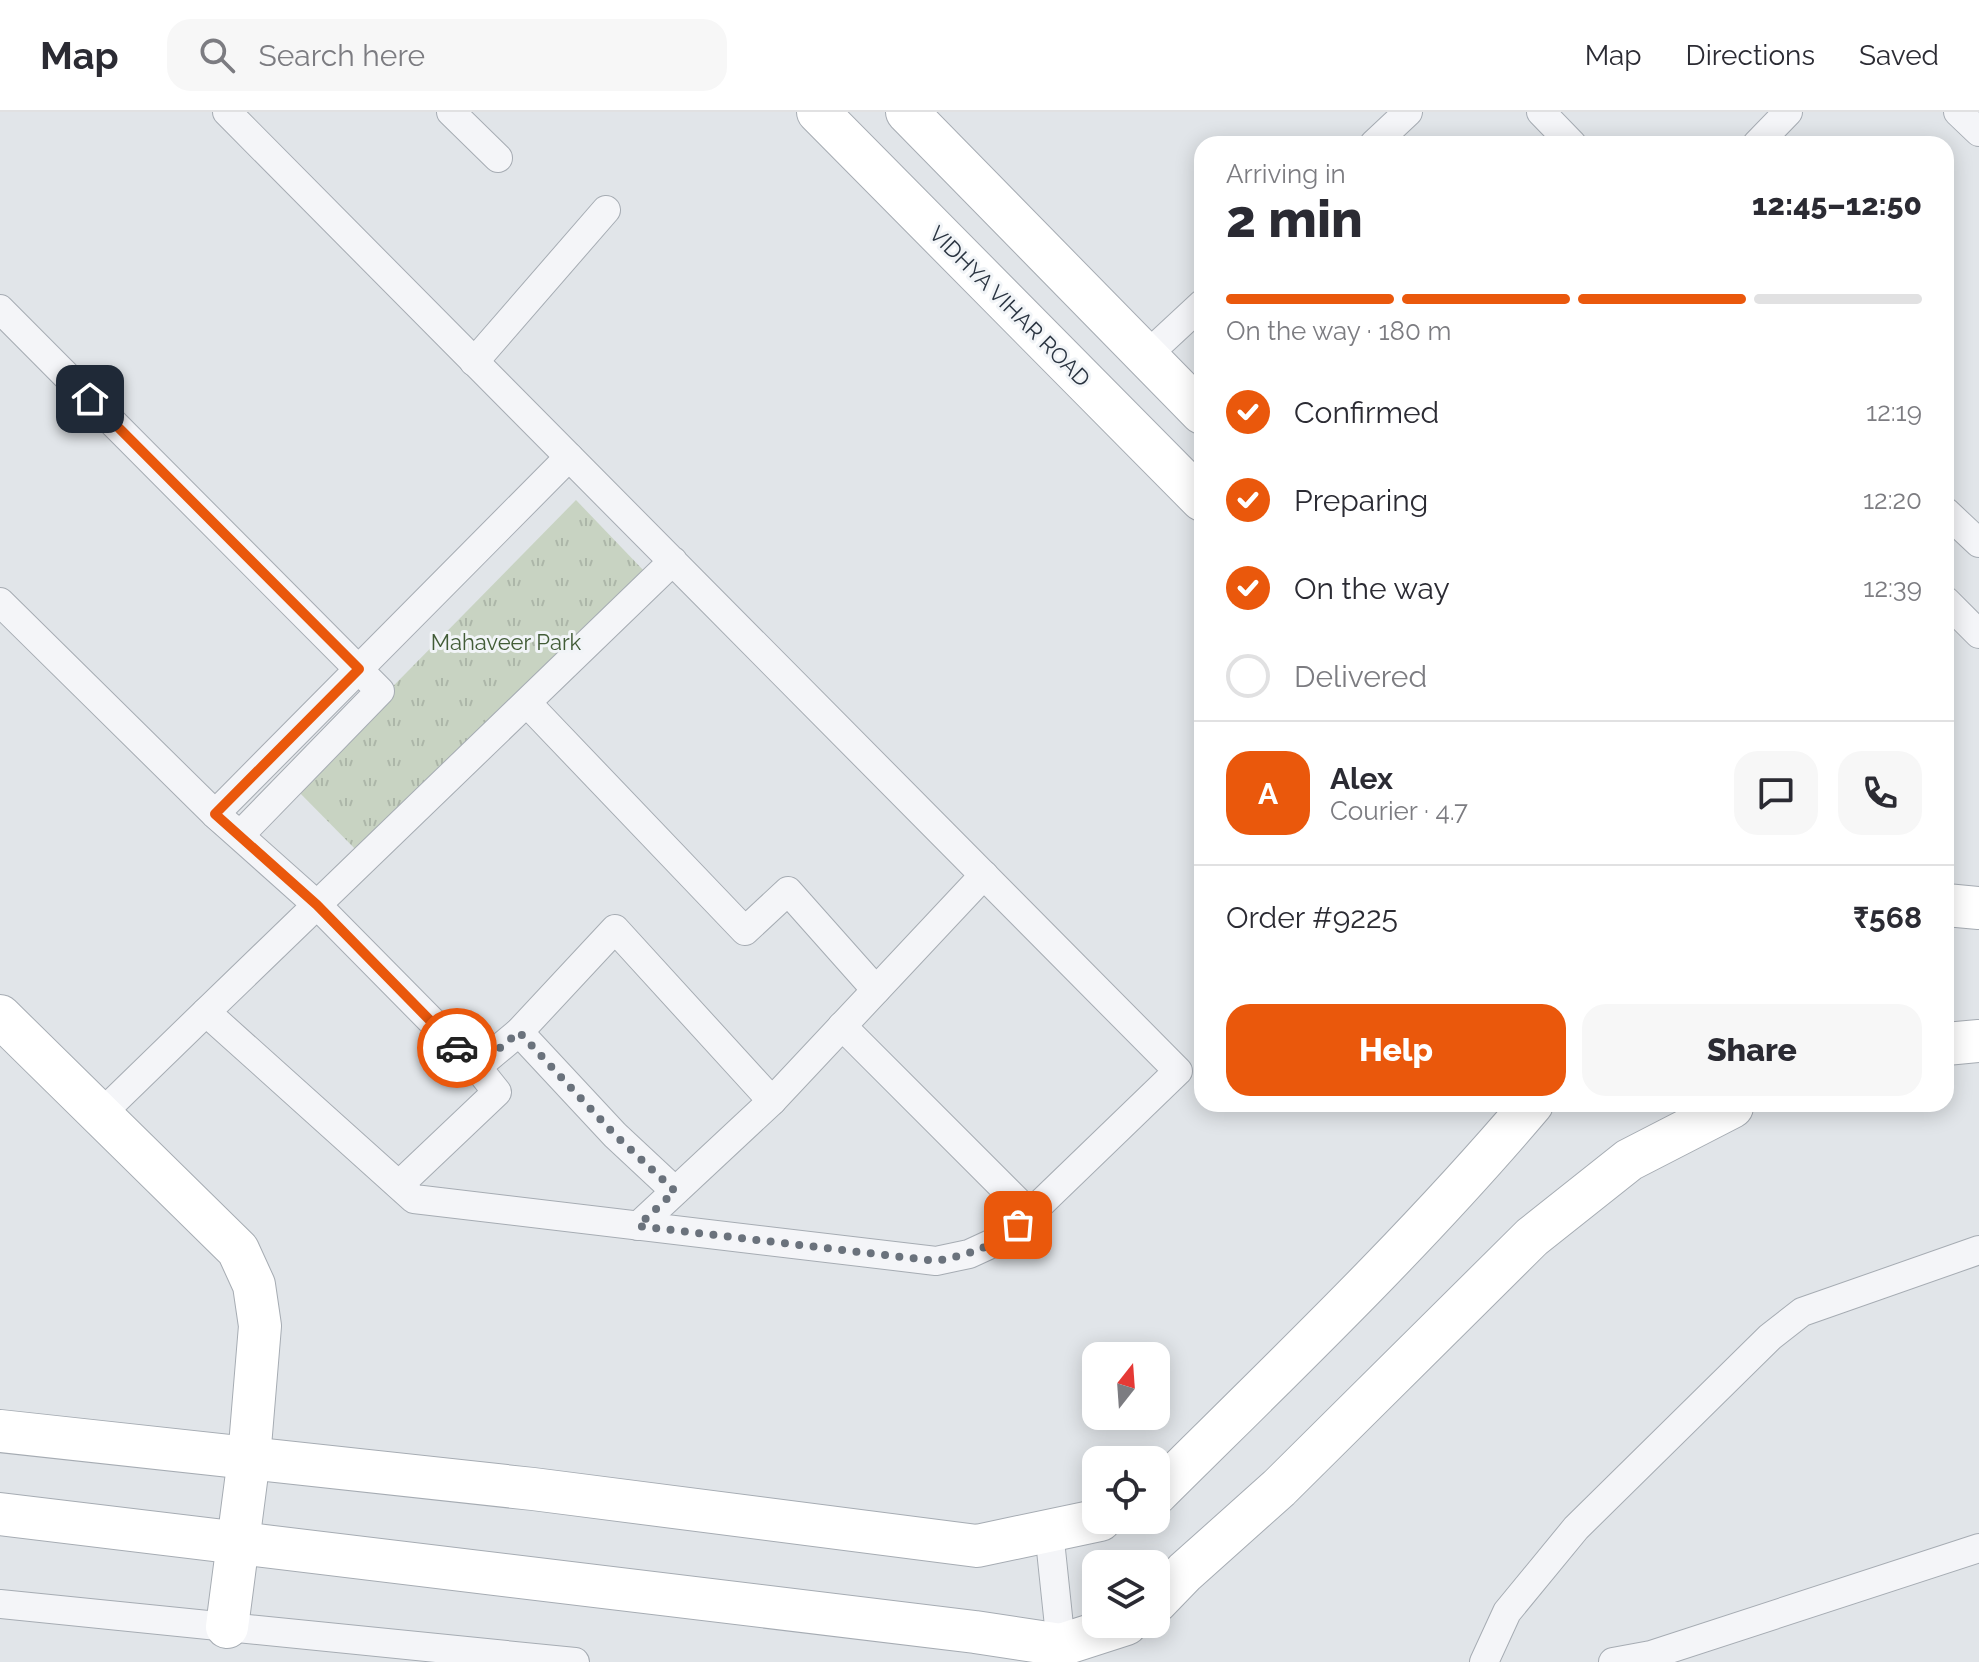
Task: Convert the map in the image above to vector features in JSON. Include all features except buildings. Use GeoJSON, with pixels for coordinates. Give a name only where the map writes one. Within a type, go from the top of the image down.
{"type":"FeatureCollection","features":[{"type":"Feature","properties":{"kind":"street"},"geometry":{"type":"LineString","coordinates":[[206,1012],[414,1199],[936,1261],[969,1254],[1006,1237],[1178,1071],[227,112]]}},
{"type":"Feature","properties":{"kind":"street"},"geometry":{"type":"LineString","coordinates":[[451,112],[498,158]]}},
{"type":"Feature","properties":{"kind":"street","name":"VIDHYA VIHAR ROAD"},"geometry":{"type":"LineString","coordinates":[[818,112],[1194,492]]}},
{"type":"Feature","properties":{"kind":"street"},"geometry":{"type":"LineString","coordinates":[[907,112],[1194,405]]}},
{"type":"Feature","properties":{"kind":"street"},"geometry":{"type":"LineString","coordinates":[[1382,136],[1408,112]]}},
{"type":"Feature","properties":{"kind":"street"},"geometry":{"type":"LineString","coordinates":[[1541,112],[1564,136]]}},
{"type":"Feature","properties":{"kind":"street"},"geometry":{"type":"LineString","coordinates":[[1765,136],[1788,112]]}},
{"type":"Feature","properties":{"kind":"street"},"geometry":{"type":"LineString","coordinates":[[1958,112],[1979,132]]}},
{"type":"Feature","properties":{"kind":"street"},"geometry":{"type":"LineString","coordinates":[[474,362],[606,210]]}},
{"type":"Feature","properties":{"kind":"street"},"geometry":{"type":"LineString","coordinates":[[0,309],[359,669]]}},
{"type":"Feature","properties":{"kind":"street"},"geometry":{"type":"LineString","coordinates":[[1109,406],[1194,313]]}},
{"type":"Feature","properties":{"kind":"street"},"geometry":{"type":"LineString","coordinates":[[215,814],[569,457]]}},
{"type":"Feature","properties":{"kind":"street"},"geometry":{"type":"LineString","coordinates":[[1954,520],[1979,543]]}},
{"type":"Feature","properties":{"kind":"street"},"geometry":{"type":"LineString","coordinates":[[101,1114],[673,561]]}},
{"type":"Feature","properties":{"kind":"street"},"geometry":{"type":"LineString","coordinates":[[0,602],[215,814],[317,905],[477,1067],[497,1092],[399,1185]]}},
{"type":"Feature","properties":{"kind":"street"},"geometry":{"type":"LineString","coordinates":[[1954,609],[1979,634]]}},
{"type":"Feature","properties":{"kind":"street"},"geometry":{"type":"LineString","coordinates":[[527,703],[745,931],[788,891],[876,990]]}},
{"type":"Feature","properties":{"kind":"street"},"geometry":{"type":"LineString","coordinates":[[638,1226],[772,1101],[984,875]]}},
{"type":"Feature","properties":{"kind":"street"},"geometry":{"type":"LineString","coordinates":[[1954,906],[1979,908]]}},
{"type":"Feature","properties":{"kind":"street"},"geometry":{"type":"LineString","coordinates":[[477,1067],[519,1032],[615,929],[772,1101]]}},
{"type":"Feature","properties":{"kind":"street"},"geometry":{"type":"LineString","coordinates":[[0,1016],[238,1250],[254,1285],[260,1326],[249,1458],[227,1627]]}},
{"type":"Feature","properties":{"kind":"street"},"geometry":{"type":"LineString","coordinates":[[842,1026],[1030,1214]]}},
{"type":"Feature","properties":{"kind":"street"},"geometry":{"type":"LineString","coordinates":[[519,1032],[615,1135],[675,1191]]}},
{"type":"Feature","properties":{"kind":"street"},"geometry":{"type":"LineString","coordinates":[[1954,1043],[1979,1041]]}},
{"type":"Feature","properties":{"kind":"street"},"geometry":{"type":"LineString","coordinates":[[1170,1480],[1358,1293],[1478,1167],[1525,1112]]}},
{"type":"Feature","properties":{"kind":"street"},"geometry":{"type":"LineString","coordinates":[[1170,1588],[1279,1488],[1532,1237],[1629,1160],[1728,1112]]}},
{"type":"Feature","properties":{"kind":"street"},"geometry":{"type":"LineString","coordinates":[[1484,1662],[1507,1612],[1576,1528],[1770,1337],[1802,1312],[1979,1250]]}},
{"type":"Feature","properties":{"kind":"street"},"geometry":{"type":"LineString","coordinates":[[0,1431],[533,1489],[977,1546],[1082,1524]]}},
{"type":"Feature","properties":{"kind":"street"},"geometry":{"type":"LineString","coordinates":[[0,1514],[975,1632],[1060,1654],[1095,1638]]}},
{"type":"Feature","properties":{"kind":"street"},"geometry":{"type":"LineString","coordinates":[[1049,1531],[1060,1654]]}},
{"type":"Feature","properties":{"kind":"street"},"geometry":{"type":"LineString","coordinates":[[1613,1662],[1651,1655],[1979,1548]]}},
{"type":"Feature","properties":{"kind":"street"},"geometry":{"type":"LineString","coordinates":[[0,1604],[575,1662]]}},
{"type":"Feature","properties":{"kind":"green space","name":"Mahaveer Park"},"geometry":{"type":"Polygon","coordinates":[[[576,500],[645,572],[363,857],[294,787],[576,500]]]}},
{"type":"Feature","properties":{"kind":"way so far"},"geometry":{"type":"LineString","coordinates":[[457,1048],[477,1067],[519,1032],[615,1135],[675,1191],[638,1226],[936,1261],[969,1254],[1006,1237],[1018,1225]]}},
{"type":"Feature","properties":{"kind":"route"},"geometry":{"type":"LineString","coordinates":[[90,399],[359,669],[215,814],[317,905],[457,1048]]}}]}
